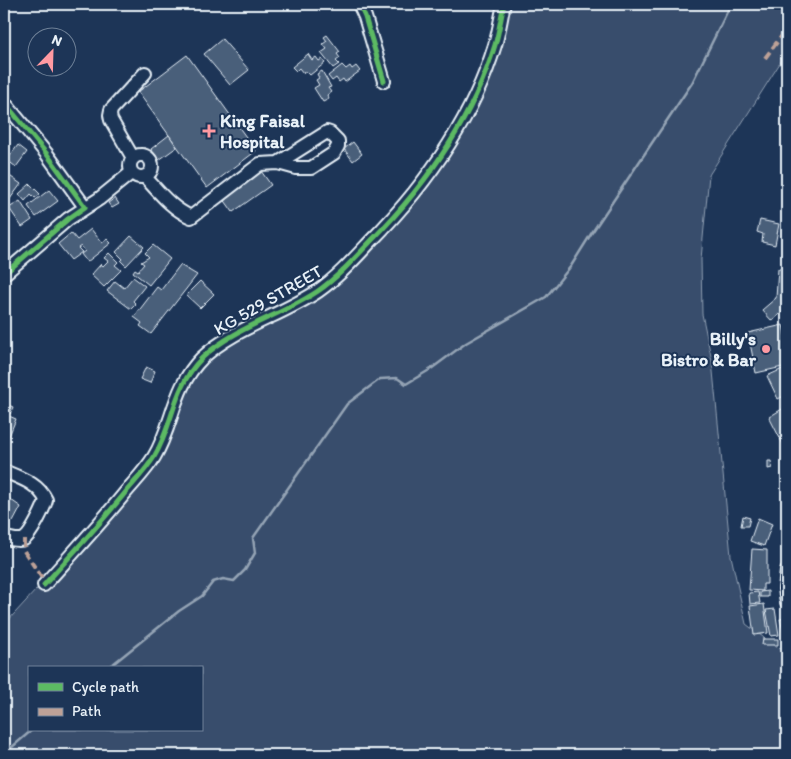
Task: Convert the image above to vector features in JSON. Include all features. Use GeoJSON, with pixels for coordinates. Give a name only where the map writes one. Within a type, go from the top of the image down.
{"type":"FeatureCollection","features":[{"type":"Feature","properties":{"kind":"street"},"geometry":{"type":"LineString","coordinates":[[359,4],[365,17],[384,81]]}},
{"type":"Feature","properties":{"kind":"street","name":"KG 529 STREET"},"geometry":{"type":"LineString","coordinates":[[44,585],[97,527],[146,469],[155,456],[180,389],[188,375],[202,359],[218,345],[254,323],[317,291],[342,272],[397,215],[437,163],[459,130],[478,91],[495,44],[504,4]]}},
{"type":"Feature","properties":{"kind":"street"},"geometry":{"type":"LineString","coordinates":[[133,158],[110,115],[111,110],[144,73]]}},
{"type":"Feature","properties":{"kind":"street"},"geometry":{"type":"LineString","coordinates":[[4,102],[46,153],[85,207]]}},
{"type":"Feature","properties":{"kind":"street"},"geometry":{"type":"LineString","coordinates":[[141,155],[150,160],[152,168],[148,174],[138,177],[131,173],[129,166],[133,158],[141,155]]}},
{"type":"Feature","properties":{"kind":"street"},"geometry":{"type":"LineString","coordinates":[[145,176],[173,207],[191,217],[260,164],[278,163]]}},
{"type":"Feature","properties":{"kind":"street"},"geometry":{"type":"LineString","coordinates":[[4,274],[68,219],[100,199],[131,173]]}},
{"type":"Feature","properties":{"kind":"street"},"geometry":{"type":"LineString","coordinates":[[4,471],[38,488],[46,500],[44,508],[27,536],[20,540],[4,538]]}},
{"type":"Feature","properties":{"kind":"street"},"geometry":{"type":"LineString","coordinates":[[787,571],[785,589],[787,602]]}},
{"type":"Feature","properties":{"kind":"shaded area"},"geometry":{"type":"Polygon","coordinates":[[[509,4],[787,4],[787,52],[709,175],[701,259],[702,314],[712,361],[731,556],[746,624],[776,647],[787,649],[787,755],[4,755],[4,625],[101,519],[147,459],[193,371],[231,338],[315,290],[358,256],[448,153],[509,4]]]}},
{"type":"Feature","properties":{"kind":"building"},"geometry":{"type":"Polygon","coordinates":[[[327,35],[340,52],[337,54],[340,58],[336,61],[339,64],[333,68],[321,53],[327,49],[323,44],[327,41],[324,37],[327,35]]]}},
{"type":"Feature","properties":{"kind":"building"},"geometry":{"type":"Polygon","coordinates":[[[222,39],[249,70],[230,85],[204,54],[222,39]]]}},
{"type":"Feature","properties":{"kind":"building"},"geometry":{"type":"Polygon","coordinates":[[[308,54],[312,60],[316,57],[319,61],[322,59],[325,63],[310,75],[306,71],[303,73],[299,68],[296,71],[292,67],[308,54]]]}},
{"type":"Feature","properties":{"kind":"building","name":"King Faisal Hospital"},"geometry":{"type":"Polygon","coordinates":[[[187,55],[256,151],[207,188],[138,92],[187,55]]]}},
{"type":"Feature","properties":{"kind":"building"},"geometry":{"type":"Polygon","coordinates":[[[342,65],[346,69],[350,66],[352,69],[356,66],[360,71],[345,82],[343,79],[339,82],[336,78],[332,81],[328,76],[342,65]]]}},
{"type":"Feature","properties":{"kind":"building"},"geometry":{"type":"Polygon","coordinates":[[[322,71],[331,87],[328,88],[331,92],[327,95],[329,99],[323,102],[314,88],[319,85],[316,80],[319,78],[317,74],[322,71]]]}},
{"type":"Feature","properties":{"kind":"building"},"geometry":{"type":"Polygon","coordinates":[[[169,135],[177,147],[159,160],[151,149],[169,135]]]}},
{"type":"Feature","properties":{"kind":"building"},"geometry":{"type":"Polygon","coordinates":[[[353,142],[362,154],[353,161],[344,149],[353,142]]]}},
{"type":"Feature","properties":{"kind":"building"},"geometry":{"type":"Polygon","coordinates":[[[18,145],[27,152],[16,167],[7,160],[18,145]]]}},
{"type":"Feature","properties":{"kind":"building"},"geometry":{"type":"Polygon","coordinates":[[[261,171],[271,185],[233,212],[223,198],[261,171]]]}},
{"type":"Feature","properties":{"kind":"building"},"geometry":{"type":"Polygon","coordinates":[[[4,172],[21,184],[4,207],[4,172]]]}},
{"type":"Feature","properties":{"kind":"building"},"geometry":{"type":"Polygon","coordinates":[[[30,184],[40,194],[35,198],[31,194],[25,201],[19,194],[30,184]]]}},
{"type":"Feature","properties":{"kind":"building"},"geometry":{"type":"Polygon","coordinates":[[[49,190],[58,201],[36,217],[28,206],[49,190]]]}},
{"type":"Feature","properties":{"kind":"building"},"geometry":{"type":"Polygon","coordinates":[[[115,198],[119,204],[112,208],[108,203],[115,198]]]}},
{"type":"Feature","properties":{"kind":"building"},"geometry":{"type":"Polygon","coordinates":[[[20,201],[32,220],[22,227],[9,208],[20,201]]]}},
{"type":"Feature","properties":{"kind":"building"},"geometry":{"type":"Polygon","coordinates":[[[760,220],[779,224],[775,245],[762,242],[763,234],[757,232],[760,220]]]}},
{"type":"Feature","properties":{"kind":"building"},"geometry":{"type":"Polygon","coordinates":[[[91,229],[102,243],[107,239],[111,243],[87,262],[81,254],[85,251],[81,246],[78,248],[82,252],[71,260],[58,244],[71,233],[77,240],[91,229]]]}},
{"type":"Feature","properties":{"kind":"building"},"geometry":{"type":"Polygon","coordinates":[[[131,236],[144,247],[126,266],[121,261],[123,259],[116,252],[131,236]]]}},
{"type":"Feature","properties":{"kind":"building"},"geometry":{"type":"Polygon","coordinates":[[[153,245],[170,259],[149,285],[133,272],[135,269],[138,271],[144,264],[141,262],[149,257],[145,253],[153,245]]]}},
{"type":"Feature","properties":{"kind":"building"},"geometry":{"type":"Polygon","coordinates":[[[109,253],[118,262],[115,265],[121,270],[104,287],[91,275],[101,264],[103,266],[108,261],[104,258],[109,253]]]}},
{"type":"Feature","properties":{"kind":"building"},"geometry":{"type":"Polygon","coordinates":[[[180,265],[197,275],[151,334],[140,326],[142,323],[134,317],[157,287],[161,290],[180,265]]]}},
{"type":"Feature","properties":{"kind":"building"},"geometry":{"type":"Polygon","coordinates":[[[778,269],[787,269],[787,308],[772,321],[762,310],[776,298],[778,269]]]}},
{"type":"Feature","properties":{"kind":"building"},"geometry":{"type":"Polygon","coordinates":[[[133,277],[145,286],[133,301],[136,304],[131,309],[107,291],[115,281],[124,288],[133,277]]]}},
{"type":"Feature","properties":{"kind":"building"},"geometry":{"type":"Polygon","coordinates":[[[200,281],[214,294],[200,308],[186,295],[200,281]]]}},
{"type":"Feature","properties":{"kind":"building"},"geometry":{"type":"Polygon","coordinates":[[[783,325],[787,343],[787,366],[756,373],[748,333],[783,325]]]}},
{"type":"Feature","properties":{"kind":"building"},"geometry":{"type":"Polygon","coordinates":[[[146,367],[155,371],[150,383],[140,379],[146,367]]]}},
{"type":"Feature","properties":{"kind":"building"},"geometry":{"type":"Polygon","coordinates":[[[787,367],[787,397],[786,395],[778,399],[767,376],[787,367]]]}},
{"type":"Feature","properties":{"kind":"building"},"geometry":{"type":"Polygon","coordinates":[[[4,403],[13,407],[10,414],[4,411],[4,403]]]}},
{"type":"Feature","properties":{"kind":"building"},"geometry":{"type":"Polygon","coordinates":[[[787,406],[787,452],[769,417],[787,406]]]}},
{"type":"Feature","properties":{"kind":"building"},"geometry":{"type":"Polygon","coordinates":[[[4,414],[16,419],[7,441],[4,440],[4,414]]]}},
{"type":"Feature","properties":{"kind":"building"},"geometry":{"type":"Polygon","coordinates":[[[768,461],[771,461],[772,468],[768,469],[768,461]]]}},
{"type":"Feature","properties":{"kind":"building"},"geometry":{"type":"Polygon","coordinates":[[[4,495],[21,507],[13,522],[4,515],[4,495]]]}},
{"type":"Feature","properties":{"kind":"building"},"geometry":{"type":"Polygon","coordinates":[[[743,516],[750,518],[748,526],[741,526],[743,516]]]}},
{"type":"Feature","properties":{"kind":"building"},"geometry":{"type":"Polygon","coordinates":[[[758,518],[772,524],[764,546],[750,541],[758,518]]]}},
{"type":"Feature","properties":{"kind":"building"},"geometry":{"type":"Polygon","coordinates":[[[752,549],[767,550],[767,584],[763,584],[763,591],[749,590],[752,549]]]}},
{"type":"Feature","properties":{"kind":"building"},"geometry":{"type":"Polygon","coordinates":[[[768,591],[768,597],[760,597],[760,592],[768,591]]]}},
{"type":"Feature","properties":{"kind":"building"},"geometry":{"type":"Polygon","coordinates":[[[758,592],[760,603],[750,604],[749,593],[758,592]]]}},
{"type":"Feature","properties":{"kind":"building"},"geometry":{"type":"Polygon","coordinates":[[[764,604],[768,633],[754,635],[750,606],[764,604]]]}},
{"type":"Feature","properties":{"kind":"building"},"geometry":{"type":"Polygon","coordinates":[[[775,609],[779,635],[771,636],[766,610],[775,609]]]}},
{"type":"Feature","properties":{"kind":"building"},"geometry":{"type":"Polygon","coordinates":[[[787,618],[787,638],[785,638],[780,619],[787,618]]]}},
{"type":"Feature","properties":{"kind":"building"},"geometry":{"type":"Polygon","coordinates":[[[763,639],[778,639],[778,645],[762,645],[763,639]]]}},
{"type":"Feature","properties":{"kind":"waterway"},"geometry":{"type":"LineString","coordinates":[[110,666],[179,611],[202,596],[213,582],[223,579],[234,581],[245,570],[255,553],[253,538],[347,404],[380,379],[397,378],[406,384],[431,369],[466,343],[546,297],[571,266],[692,83],[731,4]]}},
{"type":"Feature","properties":{"kind":"waterway"},"geometry":{"type":"LineString","coordinates":[[4,754],[30,732]]}},
{"type":"Feature","properties":{"kind":"marked path"},"geometry":{"type":"LineString","coordinates":[[765,58],[787,29]]}},
{"type":"Feature","properties":{"kind":"marked path"},"geometry":{"type":"LineString","coordinates":[[24,539],[24,551],[42,578],[44,585]]}},
{"type":"Feature","properties":{"kind":"cycle path"},"geometry":{"type":"LineString","coordinates":[[359,4],[365,17],[384,81]]}},
{"type":"Feature","properties":{"kind":"cycle path"},"geometry":{"type":"LineString","coordinates":[[44,585],[151,462],[161,445],[185,381],[202,358],[229,338],[304,300],[325,286],[352,261],[410,197],[445,150],[474,100],[495,45],[504,4]]}},
{"type":"Feature","properties":{"kind":"cycle path"},"geometry":{"type":"LineString","coordinates":[[4,102],[46,153],[85,207],[68,219],[4,274]]}},
{"type":"Feature","properties":{"kind":"place","name":"King Faisal Hospital"},"geometry":{"type":"Point","coordinates":[209,131]}},
{"type":"Feature","properties":{"kind":"place","name":"Billy's Bistro & Bar"},"geometry":{"type":"Point","coordinates":[766,349]}}]}
